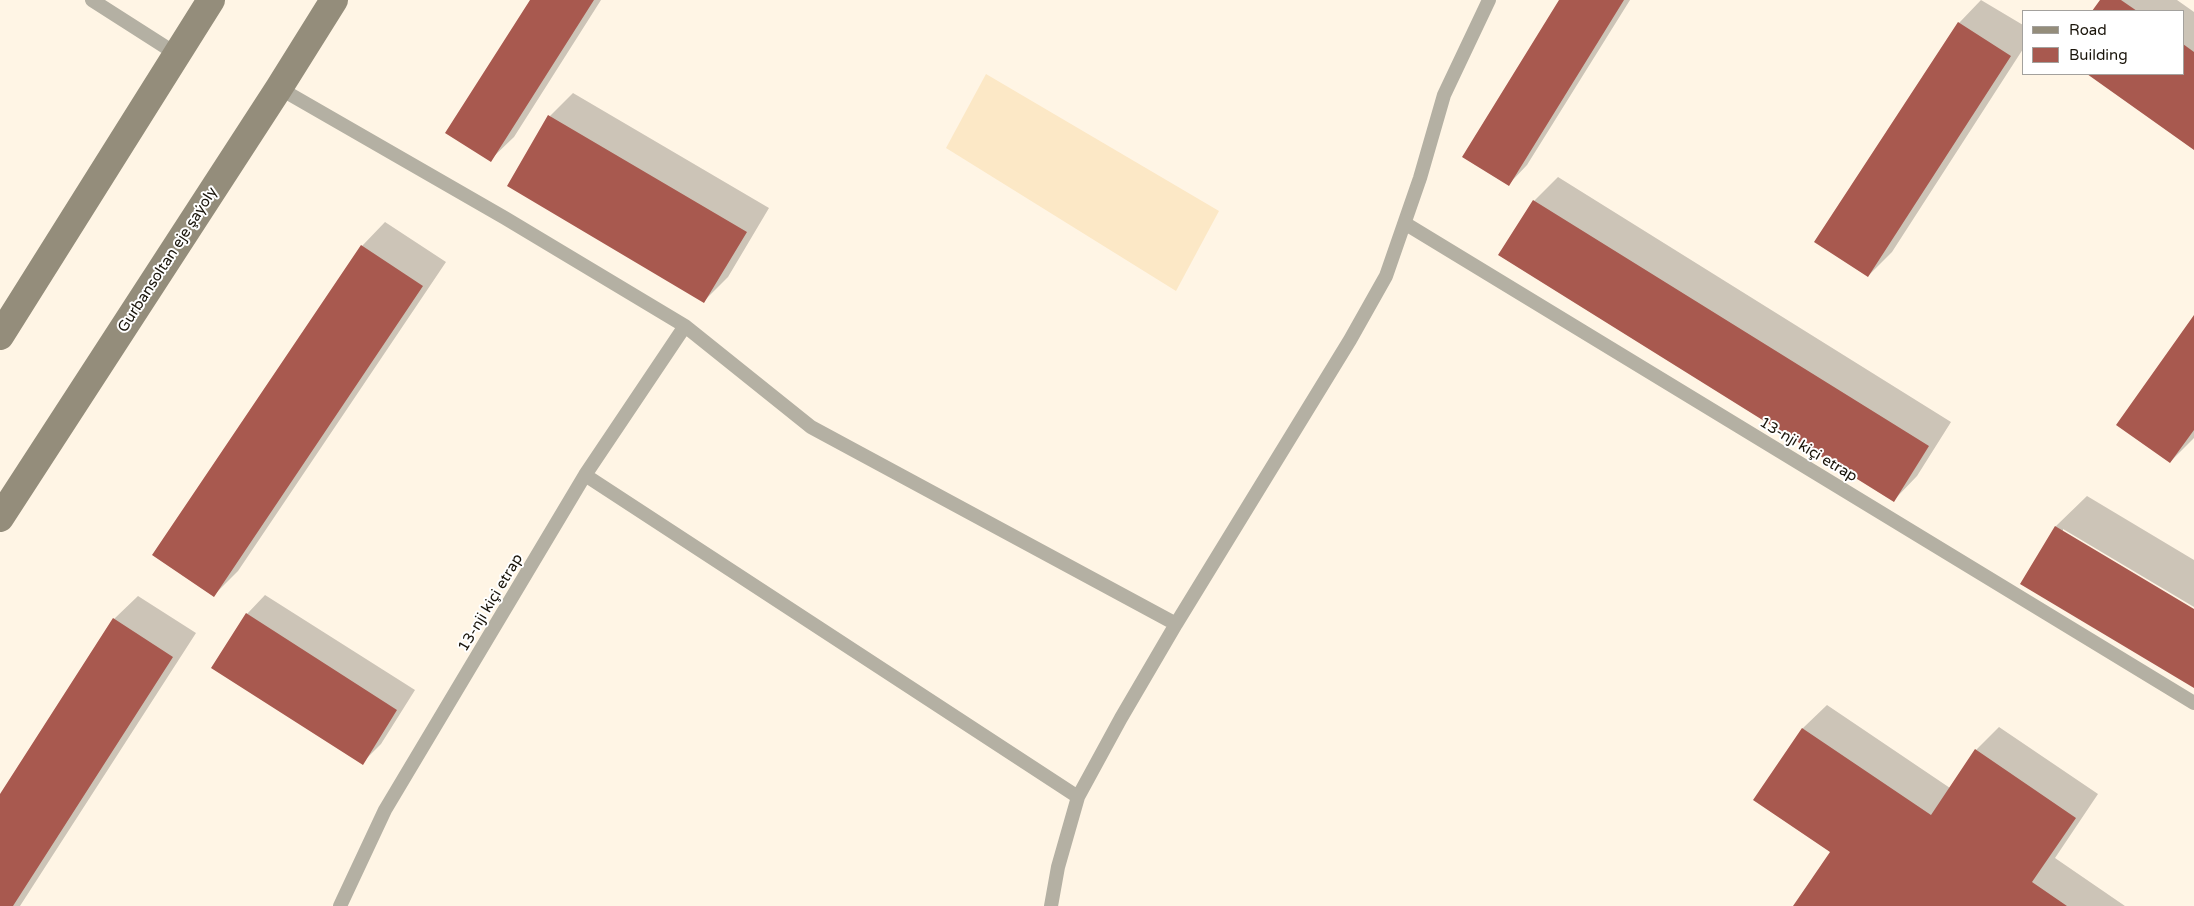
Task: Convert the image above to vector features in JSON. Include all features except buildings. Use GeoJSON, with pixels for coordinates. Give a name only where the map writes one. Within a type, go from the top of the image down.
{"type":"FeatureCollection","features":[{"type":"Feature","properties":{"kind":"main road"},"geometry":{"type":"LineString","coordinates":[[0,336],[211,0]]}},
{"type":"Feature","properties":{"kind":"main road","name":"Gurbansoltan eje şaýoly"},"geometry":{"type":"LineString","coordinates":[[0,518],[280,88],[334,0]]}},
{"type":"Feature","properties":{"kind":"lane"},"geometry":{"type":"LineString","coordinates":[[92,0],[178,55]]}},
{"type":"Feature","properties":{"kind":"lane"},"geometry":{"type":"LineString","coordinates":[[1051,906],[1058,868],[1078,797],[1121,718],[1176,624],[1350,340],[1386,276],[1406,224],[1444,95],[1489,0]]}},
{"type":"Feature","properties":{"kind":"lane"},"geometry":{"type":"LineString","coordinates":[[280,88],[505,218],[685,326],[810,427],[1176,624]]}},
{"type":"Feature","properties":{"kind":"lane","name":"13-nji kiçi etrap"},"geometry":{"type":"LineString","coordinates":[[1406,224],[2194,703]]}},
{"type":"Feature","properties":{"kind":"lane","name":"13-nji kiçi etrap"},"geometry":{"type":"LineString","coordinates":[[340,906],[385,810],[586,475],[685,326]]}},
{"type":"Feature","properties":{"kind":"lane"},"geometry":{"type":"LineString","coordinates":[[586,475],[1078,797]]}},
{"type":"Feature","properties":{"kind":"shaded area"},"geometry":{"type":"Polygon","coordinates":[[[986,74],[1219,211],[1176,291],[946,148],[986,74]]]}}]}
